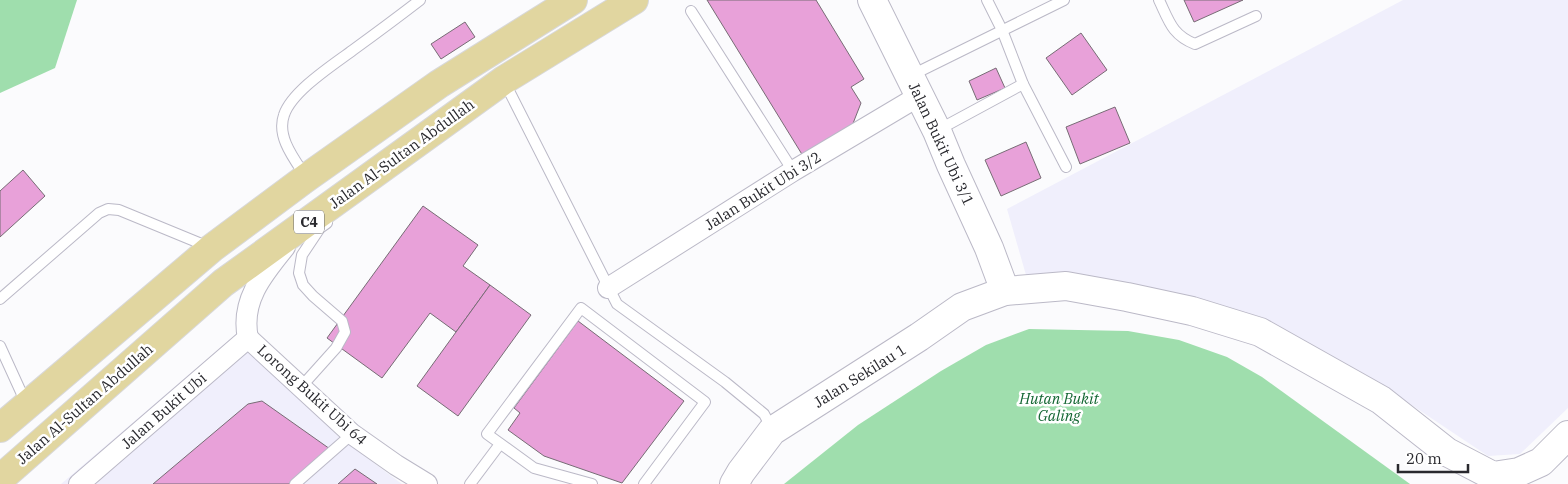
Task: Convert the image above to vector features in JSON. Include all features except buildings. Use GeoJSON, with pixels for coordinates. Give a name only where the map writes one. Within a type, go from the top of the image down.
{"type":"FeatureCollection","features":[{"type":"Feature","properties":{"kind":"main road","name":"C4"},"geometry":{"type":"LineString","coordinates":[[0,428],[212,248],[306,178],[439,84],[573,0]]}},
{"type":"Feature","properties":{"kind":"main road","name":"Jalan Al-Sultan Abdullah"},"geometry":{"type":"LineString","coordinates":[[0,479],[224,282],[504,80],[634,0]]}},
{"type":"Feature","properties":{"kind":"street","name":"Jalan Bukit Ubi 3/1"},"geometry":{"type":"LineString","coordinates":[[872,0],[938,131],[951,165],[990,248],[1004,291]]}},
{"type":"Feature","properties":{"kind":"street","name":"Jalan Bukit Ubi 3/2"},"geometry":{"type":"LineString","coordinates":[[608,288],[792,170],[914,86]]}},
{"type":"Feature","properties":{"kind":"street"},"geometry":{"type":"LineString","coordinates":[[248,338],[245,324],[249,303],[262,274],[300,228]]}},
{"type":"Feature","properties":{"kind":"street","name":"Jalan Sekilau 1"},"geometry":{"type":"LineString","coordinates":[[734,484],[772,431],[919,338],[962,307],[1004,291],[1066,286],[1192,311],[1260,332],[1381,400],[1446,452],[1493,476],[1519,472],[1541,462],[1568,435]]}},
{"type":"Feature","properties":{"kind":"street","name":"Lorong Bukit Ubi 64"},"geometry":{"type":"LineString","coordinates":[[248,338],[352,434],[427,484]]}},
{"type":"Feature","properties":{"kind":"street","name":"Jalan Bukit Ubi"},"geometry":{"type":"LineString","coordinates":[[79,484],[248,338]]}},
{"type":"Feature","properties":{"kind":"lane"},"geometry":{"type":"LineString","coordinates":[[306,178],[287,147],[283,131],[283,115],[296,95],[314,79],[420,0]]}},
{"type":"Feature","properties":{"kind":"lane"},"geometry":{"type":"LineString","coordinates":[[987,0],[1002,30],[1023,84],[1066,167]]}},
{"type":"Feature","properties":{"kind":"lane"},"geometry":{"type":"LineString","coordinates":[[1159,0],[1172,27],[1183,39],[1196,44],[1256,16]]}},
{"type":"Feature","properties":{"kind":"lane"},"geometry":{"type":"LineString","coordinates":[[914,86],[1002,30],[1058,1]]}},
{"type":"Feature","properties":{"kind":"lane"},"geometry":{"type":"LineString","coordinates":[[691,11],[792,170]]}},
{"type":"Feature","properties":{"kind":"lane"},"geometry":{"type":"LineString","coordinates":[[504,80],[617,304],[724,382],[764,414],[772,431]]}},
{"type":"Feature","properties":{"kind":"lane"},"geometry":{"type":"LineString","coordinates":[[938,131],[1023,84]]}},
{"type":"Feature","properties":{"kind":"lane"},"geometry":{"type":"LineString","coordinates":[[349,205],[384,177],[429,134]]}},
{"type":"Feature","properties":{"kind":"lane"},"geometry":{"type":"LineString","coordinates":[[0,299],[99,214],[108,209],[118,210],[212,248]]}},
{"type":"Feature","properties":{"kind":"lane"},"geometry":{"type":"LineString","coordinates":[[301,387],[336,348],[345,332],[342,321],[303,285],[299,273],[302,255],[320,228],[334,217]]}},
{"type":"Feature","properties":{"kind":"lane"},"geometry":{"type":"LineString","coordinates":[[592,484],[534,468],[487,434],[581,308],[705,402],[644,484]]}},
{"type":"Feature","properties":{"kind":"lane"},"geometry":{"type":"LineString","coordinates":[[0,346],[26,404]]}},
{"type":"Feature","properties":{"kind":"lane"},"geometry":{"type":"LineString","coordinates":[[296,484],[352,434]]}},
{"type":"Feature","properties":{"kind":"lane"},"geometry":{"type":"LineString","coordinates":[[470,484],[500,444]]}},
{"type":"Feature","properties":{"kind":"shaded area"},"geometry":{"type":"Polygon","coordinates":[[[1403,0],[1568,0],[1568,408],[1520,454],[1488,456],[1368,376],[1262,317],[1069,272],[1026,275],[1007,209],[1403,0]]]}},
{"type":"Feature","properties":{"kind":"shaded area"},"geometry":{"type":"Polygon","coordinates":[[[234,336],[339,437],[402,484],[61,484],[234,336]]]}},
{"type":"Feature","properties":{"kind":"green space"},"geometry":{"type":"Polygon","coordinates":[[[0,0],[77,0],[55,68],[0,93],[0,0]]]}},
{"type":"Feature","properties":{"kind":"green space","name":"Hutan Bukit Galing"},"geometry":{"type":"Polygon","coordinates":[[[1029,329],[1128,331],[1179,340],[1227,357],[1262,377],[1410,484],[784,484],[858,425],[941,371],[986,345],[1029,329]]]}}]}
